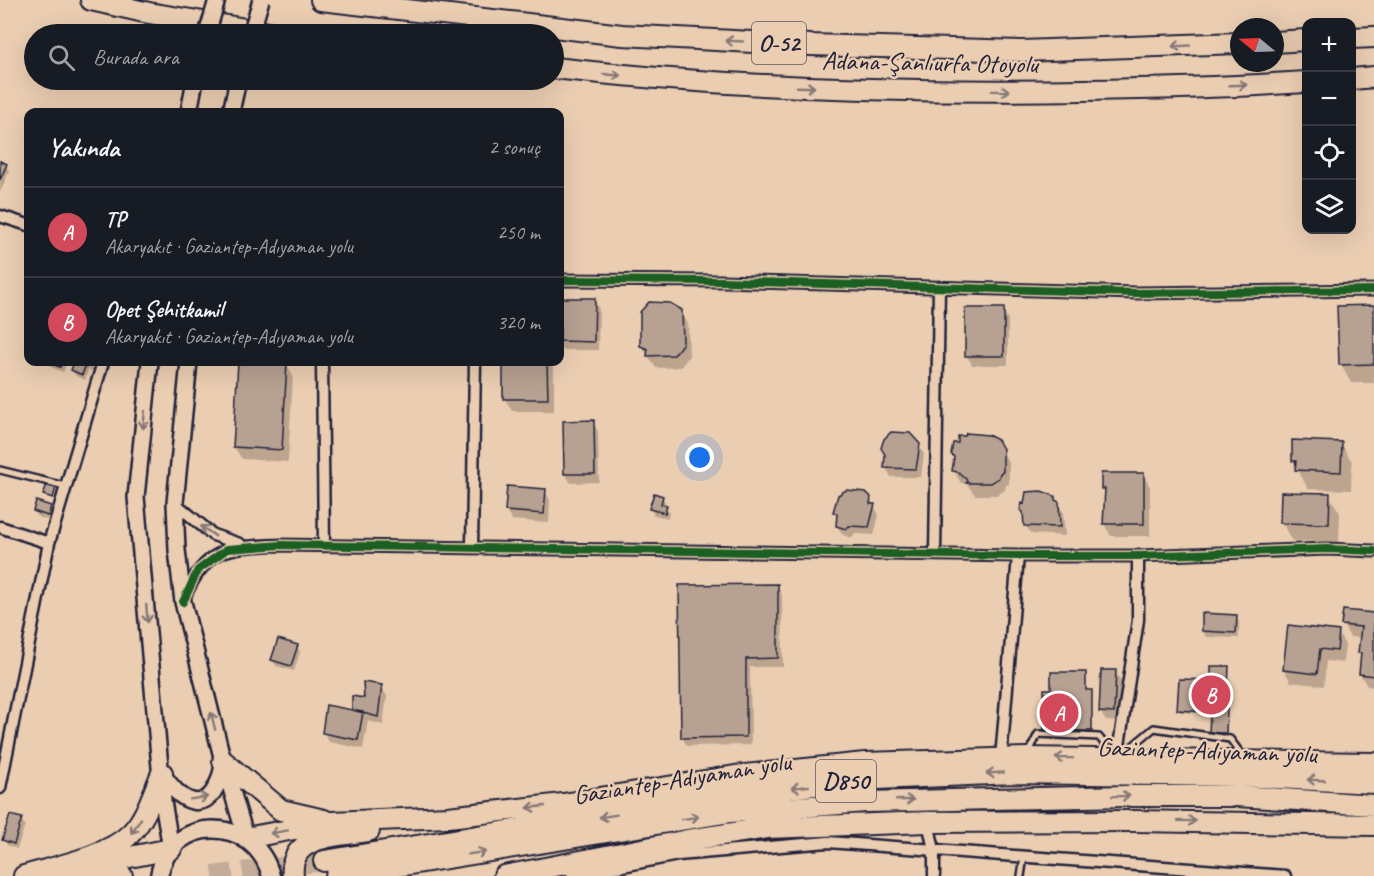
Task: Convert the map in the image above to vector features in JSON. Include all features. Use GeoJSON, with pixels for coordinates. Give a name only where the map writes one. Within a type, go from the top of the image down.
{"type":"FeatureCollection","features":[{"type":"Feature","properties":{"kind":"highway"},"geometry":{"type":"LineString","coordinates":[[91,0],[215,24]]}},
{"type":"Feature","properties":{"kind":"highway","name":"Adana-Şanlıurfa Otoyolu"},"geometry":{"type":"LineString","coordinates":[[321,0],[527,24]]}},
{"type":"Feature","properties":{"kind":"highway","name":"Adana-Şanlıurfa Otoyolu"},"geometry":{"type":"LineString","coordinates":[[564,28],[622,35],[787,44],[1022,51],[1230,43]]}},
{"type":"Feature","properties":{"kind":"highway"},"geometry":{"type":"LineString","coordinates":[[1356,38],[1374,36]]}},
{"type":"Feature","properties":{"kind":"highway"},"geometry":{"type":"LineString","coordinates":[[1284,41],[1302,40]]}},
{"type":"Feature","properties":{"kind":"highway","name":"Adana-Şanlıurfa Otoyolu"},"geometry":{"type":"LineString","coordinates":[[564,69],[717,82],[903,90],[1134,89],[1302,82]]}},
{"type":"Feature","properties":{"kind":"highway"},"geometry":{"type":"LineString","coordinates":[[1356,79],[1374,77]]}},
{"type":"Feature","properties":{"kind":"highway"},"geometry":{"type":"LineString","coordinates":[[293,876],[292,864],[296,854],[302,846],[311,841],[448,817],[563,804],[735,776],[865,763],[1026,758],[1374,763]]}},
{"type":"Feature","properties":{"kind":"highway"},"geometry":{"type":"LineString","coordinates":[[223,761],[281,810],[332,822]]}},
{"type":"Feature","properties":{"kind":"highway"},"geometry":{"type":"LineString","coordinates":[[26,876],[112,849],[131,834],[141,819],[162,773]]}},
{"type":"Feature","properties":{"kind":"highway","name":"Gaziantep-Adıyaman yolu"},"geometry":{"type":"LineString","coordinates":[[330,868],[717,797],[854,780],[1013,773],[1238,776],[1374,783]]}},
{"type":"Feature","properties":{"kind":"highway","name":"Gaziantep-Adıyaman yolu"},"geometry":{"type":"LineString","coordinates":[[330,868],[730,812],[866,801],[1237,796],[1374,805]]}},
{"type":"Feature","properties":{"kind":"highway"},"geometry":{"type":"LineString","coordinates":[[246,838],[332,822],[448,817]]}},
{"type":"Feature","properties":{"kind":"highway"},"geometry":{"type":"LineString","coordinates":[[504,876],[688,840],[767,828],[928,822],[1135,821],[1365,824]]}},
{"type":"Feature","properties":{"kind":"highway"},"geometry":{"type":"LineString","coordinates":[[26,876],[171,849]]}},
{"type":"Feature","properties":{"kind":"highway"},"geometry":{"type":"LineString","coordinates":[[64,876],[105,872],[122,876]]}},
{"type":"Feature","properties":{"kind":"main road"},"geometry":{"type":"LineString","coordinates":[[159,876],[171,849],[181,840],[207,829],[220,829],[246,838],[263,855],[271,876]]}},
{"type":"Feature","properties":{"kind":"street"},"geometry":{"type":"LineString","coordinates":[[210,24],[217,0]]}},
{"type":"Feature","properties":{"kind":"street"},"geometry":{"type":"LineString","coordinates":[[253,24],[261,0]]}},
{"type":"Feature","properties":{"kind":"street"},"geometry":{"type":"LineString","coordinates":[[190,108],[193,90]]}},
{"type":"Feature","properties":{"kind":"street"},"geometry":{"type":"LineString","coordinates":[[232,108],[236,90]]}},
{"type":"Feature","properties":{"kind":"street"},"geometry":{"type":"LineString","coordinates":[[0,216],[24,224]]}},
{"type":"Feature","properties":{"kind":"street"},"geometry":{"type":"LineString","coordinates":[[564,280],[723,280],[1136,293],[1374,290]]}},
{"type":"Feature","properties":{"kind":"street"},"geometry":{"type":"LineString","coordinates":[[934,554],[939,287]]}},
{"type":"Feature","properties":{"kind":"street"},"geometry":{"type":"LineString","coordinates":[[0,788],[49,543],[102,366]]}},
{"type":"Feature","properties":{"kind":"street"},"geometry":{"type":"LineString","coordinates":[[150,366],[136,497],[163,801],[171,849]]}},
{"type":"Feature","properties":{"kind":"street"},"geometry":{"type":"LineString","coordinates":[[189,366],[174,503],[183,602],[223,761],[246,838]]}},
{"type":"Feature","properties":{"kind":"street"},"geometry":{"type":"LineString","coordinates":[[322,366],[324,546]]}},
{"type":"Feature","properties":{"kind":"street"},"geometry":{"type":"LineString","coordinates":[[472,547],[475,366]]}},
{"type":"Feature","properties":{"kind":"street"},"geometry":{"type":"LineString","coordinates":[[174,503],[213,535],[227,542],[249,546]]}},
{"type":"Feature","properties":{"kind":"street"},"geometry":{"type":"LineString","coordinates":[[0,527],[49,543]]}},
{"type":"Feature","properties":{"kind":"street"},"geometry":{"type":"LineString","coordinates":[[183,602],[198,570],[227,549],[249,546],[472,547],[1018,556],[1138,556],[1327,549],[1374,551]]}},
{"type":"Feature","properties":{"kind":"street"},"geometry":{"type":"LineString","coordinates":[[1001,759],[1018,556]]}},
{"type":"Feature","properties":{"kind":"street"},"geometry":{"type":"LineString","coordinates":[[1117,759],[1138,620],[1138,556]]}},
{"type":"Feature","properties":{"kind":"street"},"geometry":{"type":"LineString","coordinates":[[162,773],[171,788],[184,798],[192,801],[201,800],[216,791],[220,783],[223,761]]}},
{"type":"Feature","properties":{"kind":"street"},"geometry":{"type":"LineString","coordinates":[[928,822],[934,850],[934,876]]}},
{"type":"Feature","properties":{"kind":"street"},"geometry":{"type":"LineString","coordinates":[[572,876],[678,855],[828,842],[1285,876]]}},
{"type":"Feature","properties":{"kind":"lane"},"geometry":{"type":"LineString","coordinates":[[0,470],[65,486]]}},
{"type":"Feature","properties":{"kind":"lane"},"geometry":{"type":"LineString","coordinates":[[1117,759],[1154,728],[1230,738],[1246,762]]}},
{"type":"Feature","properties":{"kind":"lane"},"geometry":{"type":"LineString","coordinates":[[1365,824],[1374,834]]}},
{"type":"Feature","properties":{"kind":"lane"},"geometry":{"type":"LineString","coordinates":[[1021,876],[1024,857]]}},
{"type":"Feature","properties":{"kind":"building"},"geometry":{"type":"Polygon","coordinates":[[[0,161],[7,164],[0,180],[0,161]]]}},
{"type":"Feature","properties":{"kind":"building"},"geometry":{"type":"Polygon","coordinates":[[[564,298],[595,298],[594,342],[564,341],[564,298]]]}},
{"type":"Feature","properties":{"kind":"building"},"geometry":{"type":"Polygon","coordinates":[[[649,302],[670,303],[682,310],[683,343],[674,355],[647,356],[648,349],[640,346],[640,312],[649,302]]]}},
{"type":"Feature","properties":{"kind":"building"},"geometry":{"type":"Polygon","coordinates":[[[1374,305],[1374,364],[1339,365],[1337,306],[1374,305]]]}},
{"type":"Feature","properties":{"kind":"building"},"geometry":{"type":"Polygon","coordinates":[[[965,308],[1004,308],[1004,356],[965,356],[965,308]]]}},
{"type":"Feature","properties":{"kind":"building"},"geometry":{"type":"Polygon","coordinates":[[[72,366],[85,366],[82,375],[71,370],[72,366]]]}},
{"type":"Feature","properties":{"kind":"building"},"geometry":{"type":"Polygon","coordinates":[[[238,366],[287,366],[282,450],[233,447],[238,366]]]}},
{"type":"Feature","properties":{"kind":"building"},"geometry":{"type":"Polygon","coordinates":[[[503,366],[547,366],[548,399],[503,399],[503,366]]]}},
{"type":"Feature","properties":{"kind":"building"},"geometry":{"type":"Polygon","coordinates":[[[594,420],[595,474],[564,474],[563,421],[594,420]]]}},
{"type":"Feature","properties":{"kind":"building"},"geometry":{"type":"Polygon","coordinates":[[[891,432],[910,433],[920,444],[916,469],[884,468],[885,455],[881,448],[884,439],[891,432]]]}},
{"type":"Feature","properties":{"kind":"building"},"geometry":{"type":"Polygon","coordinates":[[[966,433],[988,435],[998,440],[1003,449],[1003,472],[1000,473],[999,478],[990,483],[966,483],[967,480],[958,472],[952,471],[953,443],[958,443],[958,436],[965,436],[966,433]]]}},
{"type":"Feature","properties":{"kind":"building"},"geometry":{"type":"Polygon","coordinates":[[[1292,440],[1342,442],[1341,472],[1295,470],[1296,461],[1292,461],[1292,440]]]}},
{"type":"Feature","properties":{"kind":"building"},"geometry":{"type":"Polygon","coordinates":[[[1101,473],[1144,473],[1144,524],[1103,524],[1105,489],[1101,489],[1101,473]]]}},
{"type":"Feature","properties":{"kind":"building"},"geometry":{"type":"Polygon","coordinates":[[[47,484],[56,488],[53,498],[43,495],[47,484]]]}},
{"type":"Feature","properties":{"kind":"building"},"geometry":{"type":"Polygon","coordinates":[[[507,486],[546,489],[544,514],[505,511],[507,486]]]}},
{"type":"Feature","properties":{"kind":"building"},"geometry":{"type":"Polygon","coordinates":[[[846,490],[866,492],[871,497],[870,504],[875,504],[869,527],[849,526],[846,529],[836,526],[837,513],[833,512],[838,495],[846,490]]]}},
{"type":"Feature","properties":{"kind":"building"},"geometry":{"type":"Polygon","coordinates":[[[1041,491],[1055,496],[1055,500],[1059,502],[1060,527],[1024,526],[1023,512],[1020,510],[1021,503],[1024,504],[1026,492],[1041,491]]]}},
{"type":"Feature","properties":{"kind":"building"},"geometry":{"type":"Polygon","coordinates":[[[1281,492],[1330,493],[1329,524],[1280,523],[1281,492]]]}},
{"type":"Feature","properties":{"kind":"building"},"geometry":{"type":"Polygon","coordinates":[[[654,493],[663,496],[661,504],[667,505],[665,513],[649,509],[654,493]]]}},
{"type":"Feature","properties":{"kind":"building"},"geometry":{"type":"Polygon","coordinates":[[[36,501],[51,506],[48,516],[33,511],[36,501]]]}},
{"type":"Feature","properties":{"kind":"building"},"geometry":{"type":"Polygon","coordinates":[[[778,584],[778,658],[746,659],[746,737],[681,738],[679,585],[778,584]]]}},
{"type":"Feature","properties":{"kind":"building"},"geometry":{"type":"Polygon","coordinates":[[[1343,610],[1374,613],[1374,676],[1359,674],[1361,653],[1358,653],[1361,627],[1341,625],[1343,610]]]}},
{"type":"Feature","properties":{"kind":"building"},"geometry":{"type":"Polygon","coordinates":[[[1202,613],[1237,615],[1236,633],[1202,631],[1202,613]]]}},
{"type":"Feature","properties":{"kind":"building"},"geometry":{"type":"Polygon","coordinates":[[[1288,625],[1339,631],[1337,651],[1320,649],[1317,674],[1283,670],[1288,625]]]}},
{"type":"Feature","properties":{"kind":"building"},"geometry":{"type":"Polygon","coordinates":[[[278,639],[298,645],[291,666],[271,660],[278,639]]]}},
{"type":"Feature","properties":{"kind":"building"},"geometry":{"type":"Polygon","coordinates":[[[1211,666],[1229,666],[1226,733],[1209,733],[1210,712],[1177,710],[1179,679],[1211,680],[1211,666]]]}},
{"type":"Feature","properties":{"kind":"building"},"geometry":{"type":"Polygon","coordinates":[[[1101,670],[1116,670],[1114,713],[1099,712],[1101,670]]]}},
{"type":"Feature","properties":{"kind":"building"},"geometry":{"type":"Polygon","coordinates":[[[1051,672],[1086,672],[1086,690],[1092,690],[1092,731],[1044,730],[1044,689],[1051,689],[1051,672]]]}},
{"type":"Feature","properties":{"kind":"building"},"geometry":{"type":"Polygon","coordinates":[[[363,682],[382,685],[378,717],[352,710],[352,696],[364,698],[363,682]]]}},
{"type":"Feature","properties":{"kind":"building"},"geometry":{"type":"Polygon","coordinates":[[[326,705],[363,712],[358,740],[322,733],[326,705]]]}},
{"type":"Feature","properties":{"kind":"building"},"geometry":{"type":"Polygon","coordinates":[[[10,815],[22,818],[14,844],[2,840],[10,815]]]}},
{"type":"Feature","properties":{"kind":"tunnel"},"geometry":{"type":"LineString","coordinates":[[213,876],[324,861]]}},
{"type":"Feature","properties":{"kind":"cycle path"},"geometry":{"type":"LineString","coordinates":[[564,280],[723,281],[1136,293],[1374,290]]}},
{"type":"Feature","properties":{"kind":"cycle path"},"geometry":{"type":"LineString","coordinates":[[183,602],[198,570],[227,549],[282,545],[1018,556],[1138,556],[1327,549],[1374,551]]}},
{"type":"Feature","properties":{"kind":"place","name":"Opet Şehitkamil"},"geometry":{"type":"Point","coordinates":[1211,695]}},
{"type":"Feature","properties":{"kind":"place","name":"TP"},"geometry":{"type":"Point","coordinates":[1059,713]}}]}
